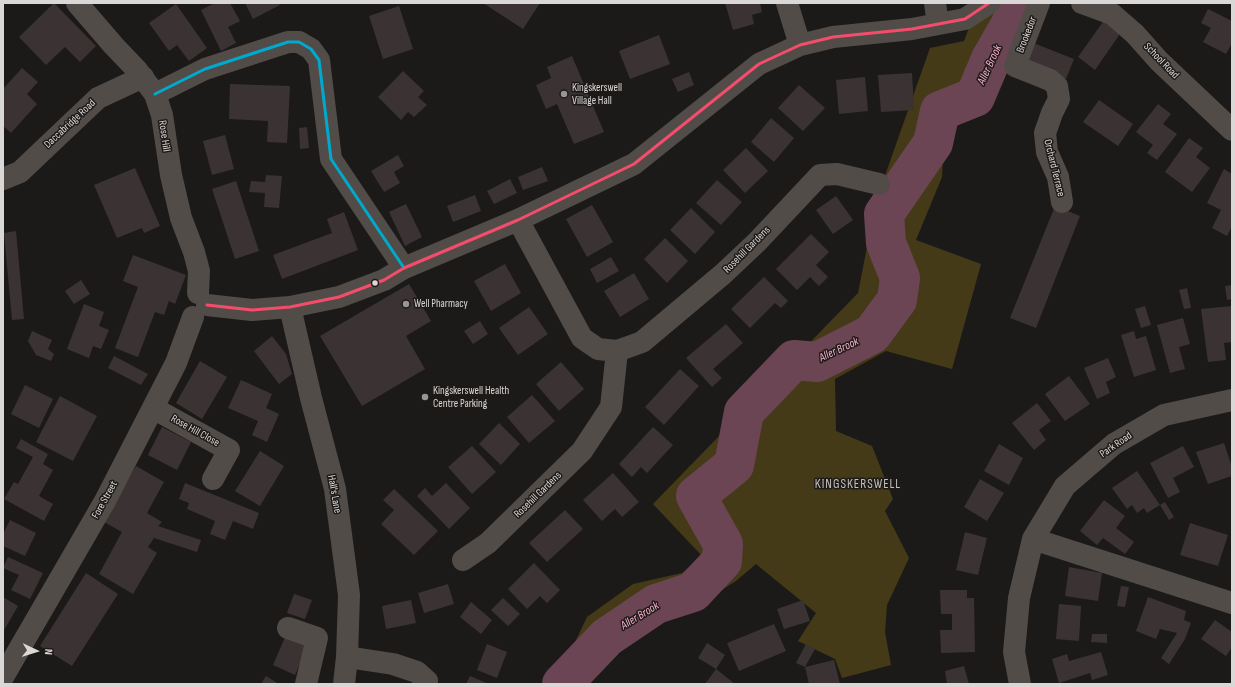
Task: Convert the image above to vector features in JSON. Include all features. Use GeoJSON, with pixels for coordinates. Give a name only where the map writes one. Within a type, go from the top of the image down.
{"type":"FeatureCollection","features":[{"type":"Feature","properties":{"kind":"street","name":"Rose Hill"},"geometry":{"type":"LineString","coordinates":[[77,3],[149,85],[162,115],[171,175],[181,218],[194,252],[199,271],[200,305]]}},
{"type":"Feature","properties":{"kind":"street"},"geometry":{"type":"LineString","coordinates":[[787,3],[800,45]]}},
{"type":"Feature","properties":{"kind":"street"},"geometry":{"type":"LineString","coordinates":[[935,3],[938,24]]}},
{"type":"Feature","properties":{"kind":"street"},"geometry":{"type":"LineString","coordinates":[[200,305],[252,310],[290,307],[339,297],[384,280],[404,268],[518,220],[634,164],[759,64],[800,45],[833,37],[912,29],[965,19],[989,3]]}},
{"type":"Feature","properties":{"kind":"street","name":"Brookedor"},"geometry":{"type":"LineString","coordinates":[[1039,3],[1015,66],[1050,80],[1057,86],[1058,99],[1045,133]]}},
{"type":"Feature","properties":{"kind":"street","name":"School Road"},"geometry":{"type":"LineString","coordinates":[[1082,3],[1112,14],[1135,34],[1159,61],[1232,130]]}},
{"type":"Feature","properties":{"kind":"street","name":"Daccabridge Road"},"geometry":{"type":"LineString","coordinates":[[3,179],[20,172],[98,98],[205,69],[288,42],[299,42],[311,48],[319,60],[331,159],[404,268]]}},
{"type":"Feature","properties":{"kind":"street","name":"Orchard Terrace"},"geometry":{"type":"LineString","coordinates":[[1045,133],[1048,152],[1058,177],[1062,202]]}},
{"type":"Feature","properties":{"kind":"street","name":"Rosehill Gardens"},"geometry":{"type":"LineString","coordinates":[[518,220],[582,338],[598,349],[617,351],[642,342],[723,274],[757,242],[820,175],[836,174],[879,184]]}},
{"type":"Feature","properties":{"kind":"street","name":"Fore Street"},"geometry":{"type":"LineString","coordinates":[[3,677],[105,501],[176,363],[200,305]]}},
{"type":"Feature","properties":{"kind":"street","name":"Hall's Lane"},"geometry":{"type":"LineString","coordinates":[[290,307],[311,398],[335,489],[349,595],[347,657],[344,684]]}},
{"type":"Feature","properties":{"kind":"street","name":"Rosehill Gardens"},"geometry":{"type":"LineString","coordinates":[[463,560],[488,543],[582,451],[611,407],[617,351]]}},
{"type":"Feature","properties":{"kind":"street","name":"Park Road"},"geometry":{"type":"LineString","coordinates":[[1020,684],[1014,652],[1019,598],[1033,538],[1065,486],[1114,444],[1164,415],[1232,400]]}},
{"type":"Feature","properties":{"kind":"street","name":"Rose Hill Close"},"geometry":{"type":"LineString","coordinates":[[153,408],[229,450],[213,479]]}},
{"type":"Feature","properties":{"kind":"street"},"geometry":{"type":"LineString","coordinates":[[1033,538],[1232,604]]}},
{"type":"Feature","properties":{"kind":"street"},"geometry":{"type":"LineString","coordinates":[[288,628],[317,638],[306,684]]}},
{"type":"Feature","properties":{"kind":"street"},"geometry":{"type":"LineString","coordinates":[[347,657],[393,664],[417,672],[427,680],[426,684]]}},
{"type":"Feature","properties":{"kind":"shaded area"},"geometry":{"type":"Polygon","coordinates":[[[1000,4],[1029,5],[984,113],[945,119],[942,177],[916,240],[981,264],[952,369],[886,351],[835,379],[836,431],[872,446],[893,499],[885,511],[909,558],[887,605],[885,632],[891,665],[842,678],[835,659],[798,641],[816,613],[756,564],[736,581],[709,598],[637,624],[573,684],[555,684],[587,617],[633,584],[682,573],[702,556],[653,504],[858,293],[876,201],[930,48],[964,41],[972,20],[1000,4]]]}},
{"type":"Feature","properties":{"kind":"building"},"geometry":{"type":"Polygon","coordinates":[[[54,3],[96,46],[80,62],[65,47],[46,65],[19,37],[54,3]]]}},
{"type":"Feature","properties":{"kind":"building"},"geometry":{"type":"Polygon","coordinates":[[[215,3],[230,3],[240,21],[228,27],[236,43],[221,51],[201,10],[215,3]]]}},
{"type":"Feature","properties":{"kind":"building"},"geometry":{"type":"Polygon","coordinates":[[[245,3],[279,3],[280,5],[253,19],[245,3]]]}},
{"type":"Feature","properties":{"kind":"building"},"geometry":{"type":"Polygon","coordinates":[[[483,3],[540,3],[523,29],[483,3]]]}},
{"type":"Feature","properties":{"kind":"building"},"geometry":{"type":"Polygon","coordinates":[[[725,3],[760,3],[762,12],[752,15],[754,24],[733,30],[725,3]]]}},
{"type":"Feature","properties":{"kind":"building"},"geometry":{"type":"Polygon","coordinates":[[[176,4],[207,48],[189,61],[177,45],[169,51],[149,23],[176,4]]]}},
{"type":"Feature","properties":{"kind":"building"},"geometry":{"type":"Polygon","coordinates":[[[399,6],[413,49],[383,59],[369,16],[399,6]]]}},
{"type":"Feature","properties":{"kind":"building"},"geometry":{"type":"Polygon","coordinates":[[[1208,9],[1232,21],[1232,43],[1226,54],[1203,42],[1211,28],[1201,23],[1208,9]]]}},
{"type":"Feature","properties":{"kind":"building"},"geometry":{"type":"Polygon","coordinates":[[[1105,19],[1122,31],[1095,70],[1078,57],[1105,19]]]}},
{"type":"Feature","properties":{"kind":"building"},"geometry":{"type":"Polygon","coordinates":[[[659,35],[670,64],[630,79],[619,51],[659,35]]]}},
{"type":"Feature","properties":{"kind":"building"},"geometry":{"type":"Polygon","coordinates":[[[1031,42],[1074,59],[1066,79],[1023,62],[1031,42]]]}},
{"type":"Feature","properties":{"kind":"building","name":"Kingskerswell Village Hall"},"geometry":{"type":"Polygon","coordinates":[[[572,56],[604,132],[574,144],[557,104],[546,109],[536,85],[551,78],[547,67],[572,56]]]}},
{"type":"Feature","properties":{"kind":"building"},"geometry":{"type":"Polygon","coordinates":[[[22,68],[38,82],[27,94],[37,104],[11,133],[3,126],[3,89],[22,68]]]}},
{"type":"Feature","properties":{"kind":"building"},"geometry":{"type":"Polygon","coordinates":[[[403,71],[424,91],[418,97],[427,105],[414,117],[408,112],[401,120],[378,97],[403,71]]]}},
{"type":"Feature","properties":{"kind":"building"},"geometry":{"type":"Polygon","coordinates":[[[689,72],[694,85],[678,92],[672,79],[689,72]]]}},
{"type":"Feature","properties":{"kind":"building"},"geometry":{"type":"Polygon","coordinates":[[[912,73],[914,110],[881,112],[878,75],[912,73]]]}},
{"type":"Feature","properties":{"kind":"building"},"geometry":{"type":"Polygon","coordinates":[[[865,77],[868,111],[839,114],[836,80],[865,77]]]}},
{"type":"Feature","properties":{"kind":"building"},"geometry":{"type":"Polygon","coordinates":[[[230,84],[290,86],[287,143],[267,142],[268,121],[229,119],[230,84]]]}},
{"type":"Feature","properties":{"kind":"building"},"geometry":{"type":"Polygon","coordinates":[[[799,85],[825,108],[803,131],[778,108],[799,85]]]}},
{"type":"Feature","properties":{"kind":"building"},"geometry":{"type":"Polygon","coordinates":[[[1099,100],[1133,124],[1118,146],[1083,122],[1099,100]]]}},
{"type":"Feature","properties":{"kind":"building"},"geometry":{"type":"Polygon","coordinates":[[[1158,104],[1171,114],[1163,124],[1177,134],[1157,160],[1147,153],[1153,145],[1136,132],[1158,104]]]}},
{"type":"Feature","properties":{"kind":"building"},"geometry":{"type":"Polygon","coordinates":[[[771,118],[794,138],[774,162],[751,142],[771,118]]]}},
{"type":"Feature","properties":{"kind":"building"},"geometry":{"type":"Polygon","coordinates":[[[307,127],[309,148],[300,149],[299,128],[307,127]]]}},
{"type":"Feature","properties":{"kind":"building"},"geometry":{"type":"Polygon","coordinates":[[[225,135],[234,169],[212,175],[203,141],[225,135]]]}},
{"type":"Feature","properties":{"kind":"building"},"geometry":{"type":"Polygon","coordinates":[[[1189,138],[1203,148],[1196,157],[1210,168],[1192,192],[1165,172],[1189,138]]]}},
{"type":"Feature","properties":{"kind":"building"},"geometry":{"type":"Polygon","coordinates":[[[746,148],[768,171],[745,193],[723,170],[746,148]]]}},
{"type":"Feature","properties":{"kind":"building"},"geometry":{"type":"Polygon","coordinates":[[[398,155],[404,166],[394,172],[400,183],[384,192],[371,171],[398,155]]]}},
{"type":"Feature","properties":{"kind":"building"},"geometry":{"type":"Polygon","coordinates":[[[542,167],[548,181],[523,190],[518,177],[542,167]]]}},
{"type":"Feature","properties":{"kind":"building"},"geometry":{"type":"Polygon","coordinates":[[[135,168],[160,226],[144,233],[142,228],[117,238],[94,185],[135,168]]]}},
{"type":"Feature","properties":{"kind":"building"},"geometry":{"type":"Polygon","coordinates":[[[1224,169],[1232,174],[1232,226],[1227,236],[1212,228],[1221,210],[1207,203],[1224,169]]]}},
{"type":"Feature","properties":{"kind":"building"},"geometry":{"type":"Polygon","coordinates":[[[266,175],[282,176],[279,208],[264,207],[265,193],[249,192],[251,181],[265,182],[266,175]]]}},
{"type":"Feature","properties":{"kind":"building"},"geometry":{"type":"Polygon","coordinates":[[[510,179],[517,193],[494,204],[487,191],[510,179]]]}},
{"type":"Feature","properties":{"kind":"building"},"geometry":{"type":"Polygon","coordinates":[[[717,180],[742,202],[721,225],[696,203],[717,180]]]}},
{"type":"Feature","properties":{"kind":"building"},"geometry":{"type":"Polygon","coordinates":[[[236,181],[259,251],[235,259],[212,189],[236,181]]]}},
{"type":"Feature","properties":{"kind":"building"},"geometry":{"type":"Polygon","coordinates":[[[475,195],[481,211],[453,222],[447,206],[475,195]]]}},
{"type":"Feature","properties":{"kind":"building"},"geometry":{"type":"Polygon","coordinates":[[[836,196],[853,220],[833,234],[816,210],[836,196]]]}},
{"type":"Feature","properties":{"kind":"building"},"geometry":{"type":"Polygon","coordinates":[[[406,204],[422,237],[405,246],[389,212],[406,204]]]}},
{"type":"Feature","properties":{"kind":"building"},"geometry":{"type":"Polygon","coordinates":[[[592,205],[613,242],[587,257],[566,219],[592,205]]]}},
{"type":"Feature","properties":{"kind":"building"},"geometry":{"type":"Polygon","coordinates":[[[1055,206],[1080,216],[1036,328],[1010,318],[1055,206]]]}},
{"type":"Feature","properties":{"kind":"building"},"geometry":{"type":"Polygon","coordinates":[[[691,208],[715,232],[695,254],[670,230],[691,208]]]}},
{"type":"Feature","properties":{"kind":"building"},"geometry":{"type":"Polygon","coordinates":[[[344,212],[358,250],[282,279],[273,255],[332,233],[327,219],[344,212]]]}},
{"type":"Feature","properties":{"kind":"building"},"geometry":{"type":"Polygon","coordinates":[[[16,231],[24,319],[12,320],[4,233],[16,231]]]}},
{"type":"Feature","properties":{"kind":"building"},"geometry":{"type":"Polygon","coordinates":[[[811,234],[829,252],[816,265],[828,277],[819,286],[810,277],[797,290],[776,269],[811,234]]]}},
{"type":"Feature","properties":{"kind":"building"},"geometry":{"type":"Polygon","coordinates":[[[665,238],[688,261],[667,283],[644,259],[665,238]]]}},
{"type":"Feature","properties":{"kind":"building"},"geometry":{"type":"Polygon","coordinates":[[[133,255],[186,275],[175,304],[169,301],[164,315],[155,312],[138,357],[115,348],[138,287],[123,281],[133,255]]]}},
{"type":"Feature","properties":{"kind":"building"},"geometry":{"type":"Polygon","coordinates":[[[611,257],[619,271],[597,283],[590,269],[611,257]]]}},
{"type":"Feature","properties":{"kind":"building"},"geometry":{"type":"Polygon","coordinates":[[[505,264],[521,293],[491,311],[474,281],[505,264]]]}},
{"type":"Feature","properties":{"kind":"building"},"geometry":{"type":"Polygon","coordinates":[[[634,273],[649,299],[620,317],[604,291],[634,273]]]}},
{"type":"Feature","properties":{"kind":"building"},"geometry":{"type":"Polygon","coordinates":[[[764,277],[788,301],[781,308],[775,303],[750,328],[731,309],[764,277]]]}},
{"type":"Feature","properties":{"kind":"building"},"geometry":{"type":"Polygon","coordinates":[[[81,280],[90,294],[74,304],[65,291],[81,280]]]}},
{"type":"Feature","properties":{"kind":"building"},"geometry":{"type":"Polygon","coordinates":[[[409,284],[431,321],[406,336],[425,369],[362,406],[320,336],[409,284]]]}},
{"type":"Feature","properties":{"kind":"building"},"geometry":{"type":"Polygon","coordinates":[[[1232,285],[1232,299],[1227,300],[1225,286],[1232,285]]]}},
{"type":"Feature","properties":{"kind":"building"},"geometry":{"type":"Polygon","coordinates":[[[1187,288],[1191,308],[1184,309],[1179,290],[1187,288]]]}},
{"type":"Feature","properties":{"kind":"building"},"geometry":{"type":"Polygon","coordinates":[[[84,304],[104,312],[99,326],[109,330],[101,349],[93,346],[89,358],[67,349],[84,304]]]}},
{"type":"Feature","properties":{"kind":"building"},"geometry":{"type":"Polygon","coordinates":[[[1145,306],[1151,325],[1141,328],[1135,309],[1145,306]]]}},
{"type":"Feature","properties":{"kind":"building"},"geometry":{"type":"Polygon","coordinates":[[[1232,306],[1232,342],[1224,343],[1226,360],[1208,362],[1201,309],[1232,306]]]}},
{"type":"Feature","properties":{"kind":"building"},"geometry":{"type":"Polygon","coordinates":[[[529,307],[548,334],[518,355],[499,328],[529,307]]]}},
{"type":"Feature","properties":{"kind":"building"},"geometry":{"type":"Polygon","coordinates":[[[1183,318],[1190,344],[1179,347],[1185,369],[1170,373],[1157,325],[1183,318]]]}},
{"type":"Feature","properties":{"kind":"building"},"geometry":{"type":"Polygon","coordinates":[[[480,321],[488,334],[473,344],[464,331],[480,321]]]}},
{"type":"Feature","properties":{"kind":"building"},"geometry":{"type":"Polygon","coordinates":[[[726,324],[743,343],[713,369],[722,378],[712,387],[686,358],[726,324]]]}},
{"type":"Feature","properties":{"kind":"building"},"geometry":{"type":"Polygon","coordinates":[[[32,331],[52,340],[48,349],[54,354],[51,361],[36,355],[28,341],[32,331]]]}},
{"type":"Feature","properties":{"kind":"building"},"geometry":{"type":"Polygon","coordinates":[[[1134,331],[1136,339],[1146,336],[1156,370],[1134,377],[1121,335],[1134,331]]]}},
{"type":"Feature","properties":{"kind":"building"},"geometry":{"type":"Polygon","coordinates":[[[272,336],[286,354],[292,374],[279,384],[254,351],[272,336]]]}},
{"type":"Feature","properties":{"kind":"building"},"geometry":{"type":"Polygon","coordinates":[[[114,356],[148,374],[141,385],[108,368],[114,356]]]}},
{"type":"Feature","properties":{"kind":"building"},"geometry":{"type":"Polygon","coordinates":[[[1108,358],[1116,377],[1106,382],[1110,393],[1097,399],[1084,368],[1108,358]]]}},
{"type":"Feature","properties":{"kind":"building"},"geometry":{"type":"Polygon","coordinates":[[[200,361],[227,377],[202,419],[176,403],[200,361]]]}},
{"type":"Feature","properties":{"kind":"building"},"geometry":{"type":"Polygon","coordinates":[[[561,362],[584,389],[559,411],[536,384],[561,362]]]}},
{"type":"Feature","properties":{"kind":"building"},"geometry":{"type":"Polygon","coordinates":[[[680,369],[699,386],[664,425],[645,407],[680,369]]]}},
{"type":"Feature","properties":{"kind":"building"},"geometry":{"type":"Polygon","coordinates":[[[1069,376],[1090,404],[1065,421],[1045,394],[1069,376]]]}},
{"type":"Feature","properties":{"kind":"building"},"geometry":{"type":"Polygon","coordinates":[[[241,380],[272,394],[266,408],[279,414],[267,442],[252,435],[258,421],[228,408],[241,380]]]}},
{"type":"Feature","properties":{"kind":"building"},"geometry":{"type":"Polygon","coordinates":[[[25,385],[53,399],[39,428],[11,414],[25,385]]]}},
{"type":"Feature","properties":{"kind":"building"},"geometry":{"type":"Polygon","coordinates":[[[532,395],[555,421],[529,443],[507,417],[532,395]]]}},
{"type":"Feature","properties":{"kind":"building"},"geometry":{"type":"Polygon","coordinates":[[[60,396],[97,416],[73,461],[36,442],[60,396]]]}},
{"type":"Feature","properties":{"kind":"building"},"geometry":{"type":"Polygon","coordinates":[[[1037,403],[1051,421],[1039,430],[1046,440],[1034,450],[1012,423],[1037,403]]]}},
{"type":"Feature","properties":{"kind":"building"},"geometry":{"type":"Polygon","coordinates":[[[499,423],[520,444],[501,465],[479,444],[499,423]]]}},
{"type":"Feature","properties":{"kind":"building"},"geometry":{"type":"Polygon","coordinates":[[[162,427],[191,442],[177,470],[148,455],[162,427]]]}},
{"type":"Feature","properties":{"kind":"building"},"geometry":{"type":"Polygon","coordinates":[[[653,427],[673,445],[647,473],[641,467],[632,477],[619,464],[653,427]]]}},
{"type":"Feature","properties":{"kind":"building"},"geometry":{"type":"Polygon","coordinates":[[[21,439],[48,454],[43,464],[53,470],[39,496],[53,504],[44,521],[4,499],[14,482],[18,484],[33,457],[16,448],[21,439]]]}},
{"type":"Feature","properties":{"kind":"building"},"geometry":{"type":"Polygon","coordinates":[[[1224,443],[1232,467],[1232,476],[1208,484],[1196,452],[1224,443]]]}},
{"type":"Feature","properties":{"kind":"building"},"geometry":{"type":"Polygon","coordinates":[[[999,444],[1023,458],[1009,485],[984,471],[999,444]]]}},
{"type":"Feature","properties":{"kind":"building"},"geometry":{"type":"Polygon","coordinates":[[[472,446],[496,472],[472,494],[448,467],[472,446]]]}},
{"type":"Feature","properties":{"kind":"building"},"geometry":{"type":"Polygon","coordinates":[[[1183,446],[1194,467],[1173,478],[1180,492],[1168,498],[1150,463],[1183,446]]]}},
{"type":"Feature","properties":{"kind":"building"},"geometry":{"type":"Polygon","coordinates":[[[260,451],[284,466],[260,506],[235,491],[260,451]]]}},
{"type":"Feature","properties":{"kind":"building"},"geometry":{"type":"Polygon","coordinates":[[[136,466],[164,482],[147,513],[162,522],[158,526],[201,540],[197,552],[154,538],[148,547],[157,553],[133,594],[99,574],[122,532],[104,522],[136,466]]]}},
{"type":"Feature","properties":{"kind":"building"},"geometry":{"type":"Polygon","coordinates":[[[1137,471],[1160,505],[1147,513],[1144,508],[1137,513],[1132,505],[1127,509],[1112,488],[1137,471]]]}},
{"type":"Feature","properties":{"kind":"building"},"geometry":{"type":"Polygon","coordinates":[[[613,473],[639,502],[622,517],[615,509],[602,521],[583,500],[613,473]]]}},
{"type":"Feature","properties":{"kind":"building"},"geometry":{"type":"Polygon","coordinates":[[[980,479],[1004,493],[987,521],[964,507],[980,479]]]}},
{"type":"Feature","properties":{"kind":"building"},"geometry":{"type":"Polygon","coordinates":[[[185,483],[259,513],[253,529],[233,521],[225,540],[210,534],[215,521],[187,509],[189,503],[179,499],[185,483]]]}},
{"type":"Feature","properties":{"kind":"building"},"geometry":{"type":"Polygon","coordinates":[[[446,483],[470,508],[449,529],[417,496],[425,488],[432,496],[446,483]]]}},
{"type":"Feature","properties":{"kind":"building"},"geometry":{"type":"Polygon","coordinates":[[[394,489],[438,531],[414,555],[381,524],[394,510],[383,500],[394,489]]]}},
{"type":"Feature","properties":{"kind":"building"},"geometry":{"type":"Polygon","coordinates":[[[1104,500],[1125,516],[1116,528],[1134,542],[1125,554],[1103,538],[1097,545],[1080,531],[1104,500]]]}},
{"type":"Feature","properties":{"kind":"building"},"geometry":{"type":"Polygon","coordinates":[[[1165,502],[1174,517],[1169,520],[1160,505],[1165,502]]]}},
{"type":"Feature","properties":{"kind":"building"},"geometry":{"type":"Polygon","coordinates":[[[565,510],[583,529],[547,562],[529,543],[565,510]]]}},
{"type":"Feature","properties":{"kind":"building"},"geometry":{"type":"Polygon","coordinates":[[[10,520],[36,533],[25,556],[3,546],[3,534],[10,520]]]}},
{"type":"Feature","properties":{"kind":"building"},"geometry":{"type":"Polygon","coordinates":[[[1190,523],[1228,535],[1218,566],[1180,555],[1190,523]]]}},
{"type":"Feature","properties":{"kind":"building"},"geometry":{"type":"Polygon","coordinates":[[[965,532],[987,538],[978,575],[956,570],[965,532]]]}},
{"type":"Feature","properties":{"kind":"building"},"geometry":{"type":"Polygon","coordinates":[[[8,557],[43,573],[30,599],[11,590],[19,575],[3,568],[8,557]]]}},
{"type":"Feature","properties":{"kind":"building"},"geometry":{"type":"Polygon","coordinates":[[[534,563],[560,590],[547,603],[540,596],[527,609],[508,589],[534,563]]]}},
{"type":"Feature","properties":{"kind":"building"},"geometry":{"type":"Polygon","coordinates":[[[1069,567],[1102,573],[1098,601],[1065,596],[1069,567]]]}},
{"type":"Feature","properties":{"kind":"building"},"geometry":{"type":"Polygon","coordinates":[[[86,573],[118,594],[72,666],[40,646],[86,573]]]}},
{"type":"Feature","properties":{"kind":"building"},"geometry":{"type":"Polygon","coordinates":[[[448,584],[454,604],[424,613],[418,593],[448,584]]]}},
{"type":"Feature","properties":{"kind":"building"},"geometry":{"type":"Polygon","coordinates":[[[1121,586],[1129,587],[1125,607],[1117,606],[1121,586]]]}},
{"type":"Feature","properties":{"kind":"building"},"geometry":{"type":"Polygon","coordinates":[[[940,590],[967,590],[967,598],[974,598],[975,652],[941,653],[940,630],[952,630],[952,614],[941,614],[940,590]]]}},
{"type":"Feature","properties":{"kind":"building"},"geometry":{"type":"Polygon","coordinates":[[[294,594],[312,600],[305,619],[287,613],[294,594]]]}},
{"type":"Feature","properties":{"kind":"building"},"geometry":{"type":"Polygon","coordinates":[[[3,597],[18,606],[3,632],[3,597]]]}},
{"type":"Feature","properties":{"kind":"building"},"geometry":{"type":"Polygon","coordinates":[[[1148,597],[1186,611],[1184,620],[1191,623],[1185,639],[1169,664],[1161,658],[1177,633],[1160,629],[1156,639],[1136,631],[1148,597]]]}},
{"type":"Feature","properties":{"kind":"building"},"geometry":{"type":"Polygon","coordinates":[[[503,598],[520,614],[508,626],[491,610],[503,598]]]}},
{"type":"Feature","properties":{"kind":"building"},"geometry":{"type":"Polygon","coordinates":[[[411,600],[416,623],[386,629],[382,606],[411,600]]]}},
{"type":"Feature","properties":{"kind":"building"},"geometry":{"type":"Polygon","coordinates":[[[803,600],[810,621],[784,629],[777,609],[803,600]]]}},
{"type":"Feature","properties":{"kind":"building"},"geometry":{"type":"Polygon","coordinates":[[[471,602],[492,620],[481,634],[460,617],[471,602]]]}},
{"type":"Feature","properties":{"kind":"building"},"geometry":{"type":"Polygon","coordinates":[[[1059,604],[1081,606],[1079,641],[1056,639],[1059,604]]]}},
{"type":"Feature","properties":{"kind":"building"},"geometry":{"type":"Polygon","coordinates":[[[1215,620],[1232,632],[1232,647],[1226,656],[1201,639],[1215,620]]]}},
{"type":"Feature","properties":{"kind":"building"},"geometry":{"type":"Polygon","coordinates":[[[774,624],[786,651],[739,671],[727,643],[774,624]]]}},
{"type":"Feature","properties":{"kind":"building"},"geometry":{"type":"Polygon","coordinates":[[[1092,634],[1107,634],[1107,643],[1091,642],[1092,634]]]}},
{"type":"Feature","properties":{"kind":"building"},"geometry":{"type":"Polygon","coordinates":[[[286,635],[308,645],[295,675],[273,665],[286,635]]]}},
{"type":"Feature","properties":{"kind":"building"},"geometry":{"type":"Polygon","coordinates":[[[707,643],[725,655],[716,669],[698,658],[707,643]]]}},
{"type":"Feature","properties":{"kind":"building"},"geometry":{"type":"Polygon","coordinates":[[[487,644],[507,652],[497,678],[477,670],[487,644]]]}},
{"type":"Feature","properties":{"kind":"building"},"geometry":{"type":"Polygon","coordinates":[[[806,644],[815,649],[805,667],[796,663],[806,644]]]}},
{"type":"Feature","properties":{"kind":"building"},"geometry":{"type":"Polygon","coordinates":[[[1101,652],[1108,675],[1092,680],[1090,673],[1059,683],[1052,659],[1067,654],[1069,661],[1101,652]]]}},
{"type":"Feature","properties":{"kind":"building"},"geometry":{"type":"Polygon","coordinates":[[[834,660],[840,684],[809,684],[805,667],[834,660]]]}},
{"type":"Feature","properties":{"kind":"building"},"geometry":{"type":"Polygon","coordinates":[[[964,666],[969,684],[947,684],[945,671],[964,666]]]}},
{"type":"Feature","properties":{"kind":"building"},"geometry":{"type":"Polygon","coordinates":[[[716,669],[735,684],[705,684],[716,669]]]}},
{"type":"Feature","properties":{"kind":"building"},"geometry":{"type":"Polygon","coordinates":[[[266,676],[279,684],[261,684],[266,676]]]}},
{"type":"Feature","properties":{"kind":"building"},"geometry":{"type":"Polygon","coordinates":[[[470,676],[489,684],[466,684],[470,676]]]}},
{"type":"Feature","properties":{"kind":"waterway","name":"Aller Brook"},"geometry":{"type":"LineString","coordinates":[[562,684],[607,637],[656,604],[693,592],[722,561],[723,544],[696,496],[734,465],[744,412],[794,360],[817,362],[872,334],[897,300],[900,278],[886,243],[884,214],[933,143],[940,111],[975,97],[991,59],[1010,26],[1019,3]]}},
{"type":"Feature","properties":{"kind":"transit line"},"geometry":{"type":"LineString","coordinates":[[207,305],[252,310],[290,307],[339,297],[384,280],[404,268],[518,220],[634,164],[759,64],[800,45],[833,37],[912,29],[965,19],[989,3]]}},
{"type":"Feature","properties":{"kind":"transit line"},"geometry":{"type":"LineString","coordinates":[[155,94],[205,69],[288,42],[299,42],[311,49],[319,60],[331,159],[404,268]]}},
{"type":"Feature","properties":{"kind":"place","name":"Kingskerswell Village Hall"},"geometry":{"type":"Point","coordinates":[564,94]}},
{"type":"Feature","properties":{"kind":"place","name":"Well Pharmacy"},"geometry":{"type":"Point","coordinates":[406,304]}},
{"type":"Feature","properties":{"kind":"place","name":"Kingskerswell Health Centre Parking"},"geometry":{"type":"Point","coordinates":[425,397]}},
{"type":"Feature","properties":{"kind":"district","name":"KINGSKERSWELL"},"geometry":{"type":"Point","coordinates":[858,485]}}]}
